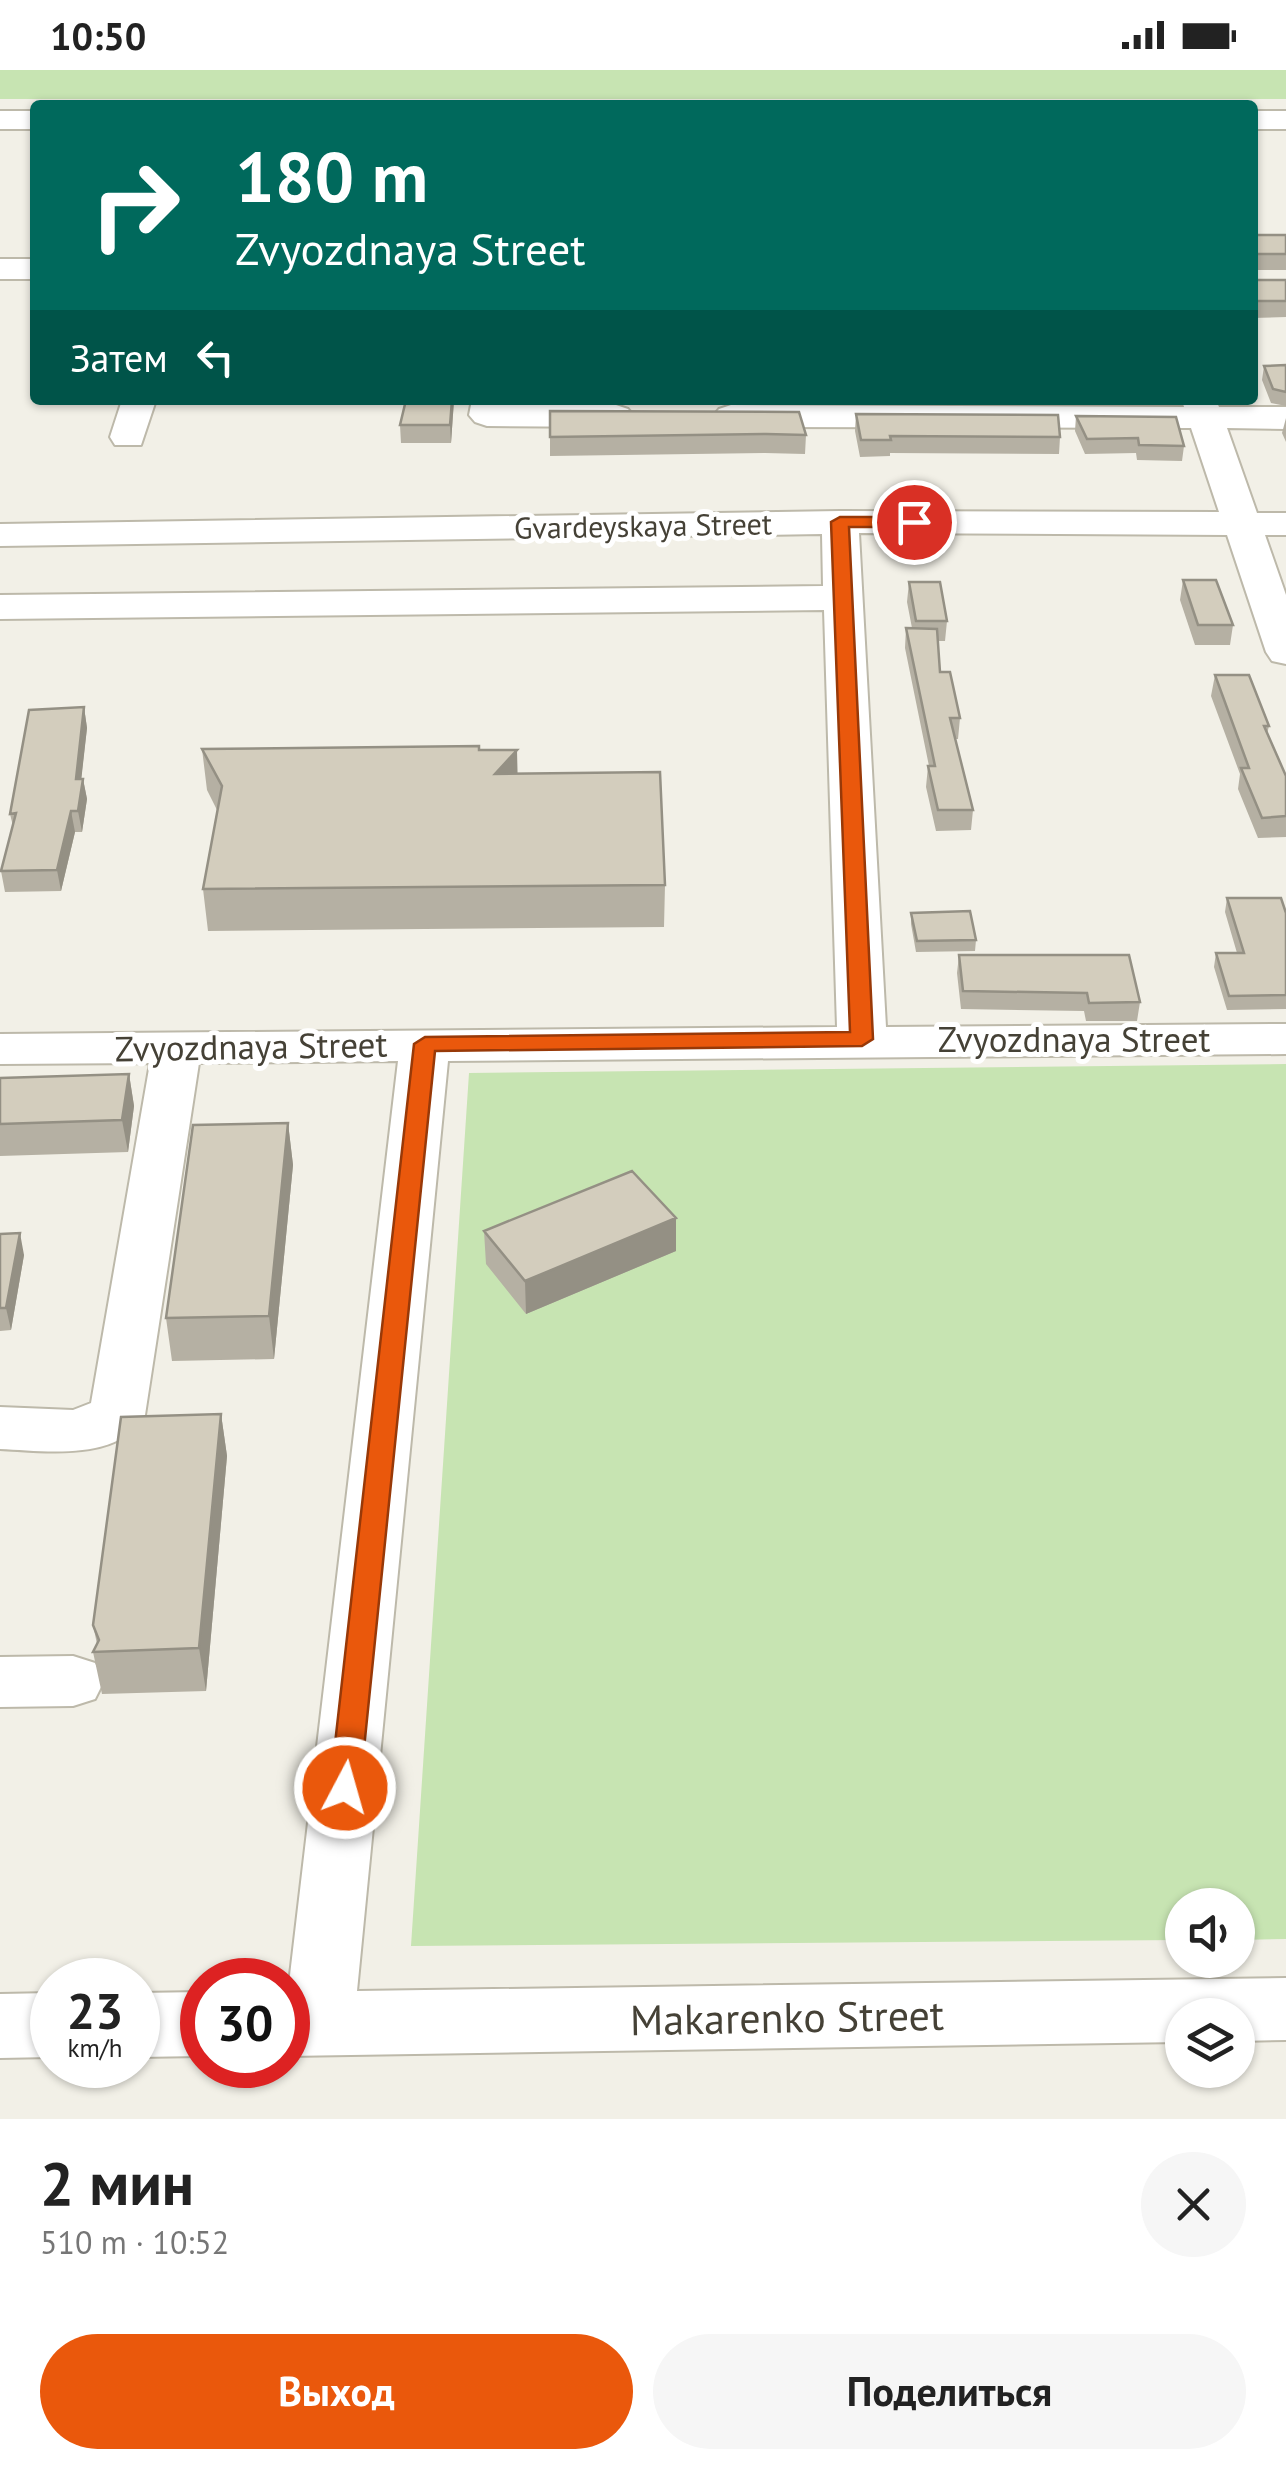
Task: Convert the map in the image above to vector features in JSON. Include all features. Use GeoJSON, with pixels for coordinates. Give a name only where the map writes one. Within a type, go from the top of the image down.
{"type":"FeatureCollection","features":[{"type":"Feature","properties":{"kind":"street"},"geometry":{"type":"LineString","coordinates":[[0,120],[30,120]]}},
{"type":"Feature","properties":{"kind":"street"},"geometry":{"type":"LineString","coordinates":[[1258,120],[1286,120]]}},
{"type":"Feature","properties":{"kind":"street"},"geometry":{"type":"LineString","coordinates":[[0,269],[30,269]]}},
{"type":"Feature","properties":{"kind":"street"},"geometry":{"type":"LineString","coordinates":[[128,437],[137,405]]}},
{"type":"Feature","properties":{"kind":"street"},"geometry":{"type":"LineString","coordinates":[[488,408],[646,416]]}},
{"type":"Feature","properties":{"kind":"street"},"geometry":{"type":"LineString","coordinates":[[706,416],[1202,409],[1286,418]]}},
{"type":"Feature","properties":{"kind":"street"},"geometry":{"type":"LineString","coordinates":[[1202,409],[1286,652]]}},
{"type":"Feature","properties":{"kind":"street"},"geometry":{"type":"LineString","coordinates":[[840,522],[862,1039]]}},
{"type":"Feature","properties":{"kind":"street","name":"Gvardeyskaya Street"},"geometry":{"type":"LineString","coordinates":[[0,534],[840,522],[1286,524]]}},
{"type":"Feature","properties":{"kind":"street"},"geometry":{"type":"LineString","coordinates":[[449,602],[452,528]]}},
{"type":"Feature","properties":{"kind":"street"},"geometry":{"type":"LineString","coordinates":[[3,617],[449,602],[843,598]]}},
{"type":"Feature","properties":{"kind":"street","name":"Zvyozdnaya Street"},"geometry":{"type":"LineString","coordinates":[[0,1049],[862,1039],[1286,1039]]}},
{"type":"Feature","properties":{"kind":"street"},"geometry":{"type":"LineString","coordinates":[[310,1974],[425,1044]]}},
{"type":"Feature","properties":{"kind":"street"},"geometry":{"type":"LineString","coordinates":[[0,1428],[78,1431],[117,1415],[177,1047]]}},
{"type":"Feature","properties":{"kind":"street"},"geometry":{"type":"LineString","coordinates":[[0,1682],[72,1681]]}},
{"type":"Feature","properties":{"kind":"street","name":"Makarenko Street"},"geometry":{"type":"LineString","coordinates":[[310,2023],[1286,2010]]}},
{"type":"Feature","properties":{"kind":"street"},"geometry":{"type":"LineString","coordinates":[[0,2026],[30,2025]]}},
{"type":"Feature","properties":{"kind":"green space"},"geometry":{"type":"Polygon","coordinates":[[[0,70],[1286,70],[1286,99],[0,99],[0,70]]]}},
{"type":"Feature","properties":{"kind":"green space"},"geometry":{"type":"Polygon","coordinates":[[[1286,1064],[1286,1939],[1255,1940],[1255,1888],[1165,1888],[1165,1940],[411,1946],[469,1073],[1286,1064]]]}},
{"type":"Feature","properties":{"kind":"building"},"geometry":{"type":"Polygon","coordinates":[[[1258,235],[1286,235],[1286,254],[1258,254],[1258,235]]]}},
{"type":"Feature","properties":{"kind":"building"},"geometry":{"type":"Polygon","coordinates":[[[1258,280],[1286,280],[1286,301],[1258,301],[1258,280]]]}},
{"type":"Feature","properties":{"kind":"building"},"geometry":{"type":"Polygon","coordinates":[[[1286,365],[1286,392],[1273,389],[1264,366],[1286,365]]]}},
{"type":"Feature","properties":{"kind":"building"},"geometry":{"type":"Polygon","coordinates":[[[405,405],[452,405],[450,425],[400,425],[405,405]]]}},
{"type":"Feature","properties":{"kind":"building"},"geometry":{"type":"Polygon","coordinates":[[[550,411],[799,412],[806,435],[550,437],[550,411]]]}},
{"type":"Feature","properties":{"kind":"building"},"geometry":{"type":"Polygon","coordinates":[[[856,414],[1058,415],[1060,437],[890,436],[891,440],[861,440],[856,414]]]}},
{"type":"Feature","properties":{"kind":"building"},"geometry":{"type":"Polygon","coordinates":[[[1076,416],[1176,417],[1184,446],[1139,445],[1138,438],[1087,439],[1076,416]]]}},
{"type":"Feature","properties":{"kind":"building"},"geometry":{"type":"Polygon","coordinates":[[[1183,580],[1216,580],[1233,625],[1198,625],[1183,580]]]}},
{"type":"Feature","properties":{"kind":"building"},"geometry":{"type":"Polygon","coordinates":[[[909,582],[940,582],[947,621],[916,621],[909,582]]]}},
{"type":"Feature","properties":{"kind":"building"},"geometry":{"type":"Polygon","coordinates":[[[906,628],[937,629],[940,672],[950,672],[960,718],[950,718],[973,810],[938,810],[928,766],[935,766],[906,628]]]}},
{"type":"Feature","properties":{"kind":"building"},"geometry":{"type":"Polygon","coordinates":[[[1215,675],[1249,675],[1269,726],[1264,726],[1286,776],[1286,816],[1262,818],[1241,768],[1249,768],[1215,675]]]}},
{"type":"Feature","properties":{"kind":"building"},"geometry":{"type":"Polygon","coordinates":[[[84,707],[76,779],[83,779],[78,811],[71,811],[57,870],[1,871],[16,813],[10,814],[29,710],[84,707]]]}},
{"type":"Feature","properties":{"kind":"building"},"geometry":{"type":"Polygon","coordinates":[[[479,746],[479,750],[517,750],[495,774],[660,772],[665,885],[203,889],[222,786],[202,749],[479,746]]]}},
{"type":"Feature","properties":{"kind":"building"},"geometry":{"type":"Polygon","coordinates":[[[1227,898],[1281,898],[1286,913],[1286,995],[1229,996],[1216,953],[1244,953],[1227,898]]]}},
{"type":"Feature","properties":{"kind":"building"},"geometry":{"type":"Polygon","coordinates":[[[970,911],[976,940],[917,941],[911,913],[970,911]]]}},
{"type":"Feature","properties":{"kind":"building"},"geometry":{"type":"Polygon","coordinates":[[[959,955],[1129,955],[1140,1002],[1089,1003],[1087,993],[963,991],[959,955]]]}},
{"type":"Feature","properties":{"kind":"building"},"geometry":{"type":"Polygon","coordinates":[[[129,1074],[122,1120],[0,1124],[0,1078],[129,1074]]]}},
{"type":"Feature","properties":{"kind":"building"},"geometry":{"type":"Polygon","coordinates":[[[288,1123],[269,1316],[166,1318],[193,1125],[288,1123]]]}},
{"type":"Feature","properties":{"kind":"building"},"geometry":{"type":"Polygon","coordinates":[[[632,1171],[676,1218],[525,1281],[484,1231],[632,1171]]]}},
{"type":"Feature","properties":{"kind":"building"},"geometry":{"type":"Polygon","coordinates":[[[20,1233],[6,1308],[0,1308],[0,1234],[20,1233]]]}},
{"type":"Feature","properties":{"kind":"building"},"geometry":{"type":"Polygon","coordinates":[[[221,1414],[199,1648],[93,1652],[99,1640],[93,1625],[121,1417],[221,1414]]]}},
{"type":"Feature","properties":{"kind":"route"},"geometry":{"type":"LineString","coordinates":[[345,1788],[425,1044],[862,1039],[840,522],[914,522]]}}]}
